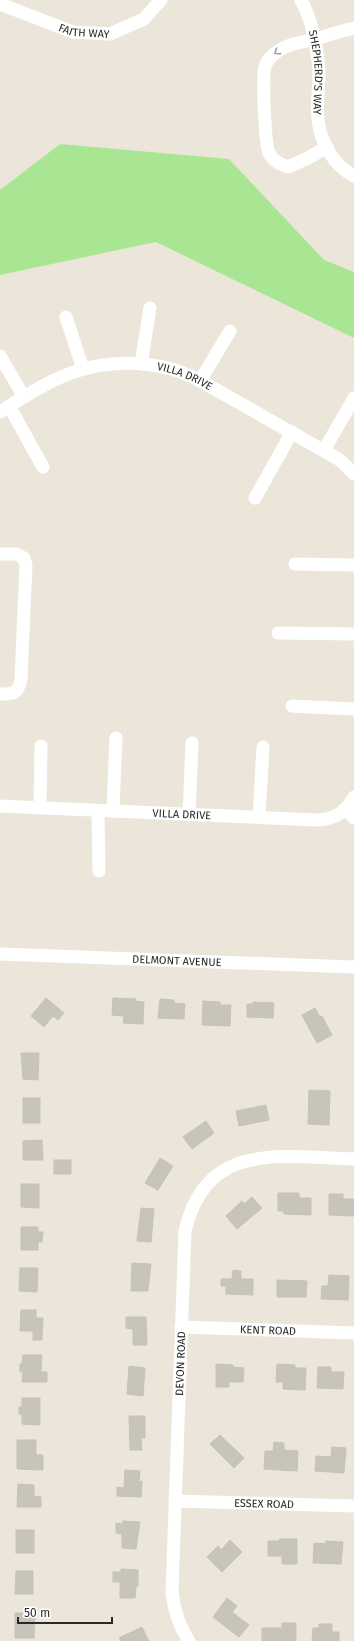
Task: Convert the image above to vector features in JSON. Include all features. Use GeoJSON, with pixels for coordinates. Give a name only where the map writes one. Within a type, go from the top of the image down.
{"type":"FeatureCollection","features":[{"type":"Feature","properties":{"kind":"street","name":"FAITH WAY"},"geometry":{"type":"LineString","coordinates":[[0,4],[73,32],[110,34],[144,19],[161,0]]}},
{"type":"Feature","properties":{"kind":"street","name":"SHEPHERD'S WAY"},"geometry":{"type":"LineString","coordinates":[[301,0],[310,22],[319,73],[318,120],[327,147],[341,167],[354,176]]}},
{"type":"Feature","properties":{"kind":"street"},"geometry":{"type":"LineString","coordinates":[[327,147],[294,166],[288,167],[280,164],[268,152],[265,133],[263,81],[265,68],[270,58],[279,50],[295,43],[354,28]]}},
{"type":"Feature","properties":{"kind":"street"},"geometry":{"type":"LineString","coordinates":[[141,364],[150,308]]}},
{"type":"Feature","properties":{"kind":"street"},"geometry":{"type":"LineString","coordinates":[[66,317],[84,369]]}},
{"type":"Feature","properties":{"kind":"street"},"geometry":{"type":"LineString","coordinates":[[200,381],[230,330]]}},
{"type":"Feature","properties":{"kind":"street"},"geometry":{"type":"LineString","coordinates":[[0,356],[24,397]]}},
{"type":"Feature","properties":{"kind":"street","name":"VILLA DRIVE"},"geometry":{"type":"LineString","coordinates":[[5,409],[59,378],[84,369],[122,363],[162,367],[187,374],[292,432],[340,460],[354,474]]}},
{"type":"Feature","properties":{"kind":"street"},"geometry":{"type":"LineString","coordinates":[[324,450],[354,398]]}},
{"type":"Feature","properties":{"kind":"street"},"geometry":{"type":"LineString","coordinates":[[5,409],[43,467]]}},
{"type":"Feature","properties":{"kind":"street"},"geometry":{"type":"LineString","coordinates":[[255,498],[292,432]]}},
{"type":"Feature","properties":{"kind":"street"},"geometry":{"type":"LineString","coordinates":[[0,554],[16,554],[24,558],[26,565],[21,679],[19,689],[15,692],[0,694]]}},
{"type":"Feature","properties":{"kind":"street"},"geometry":{"type":"LineString","coordinates":[[295,564],[354,565]]}},
{"type":"Feature","properties":{"kind":"street"},"geometry":{"type":"LineString","coordinates":[[278,633],[354,634]]}},
{"type":"Feature","properties":{"kind":"street"},"geometry":{"type":"LineString","coordinates":[[292,706],[354,709]]}},
{"type":"Feature","properties":{"kind":"street"},"geometry":{"type":"LineString","coordinates":[[113,811],[116,738]]}},
{"type":"Feature","properties":{"kind":"street"},"geometry":{"type":"LineString","coordinates":[[189,814],[192,743]]}},
{"type":"Feature","properties":{"kind":"street"},"geometry":{"type":"LineString","coordinates":[[40,808],[41,746]]}},
{"type":"Feature","properties":{"kind":"street"},"geometry":{"type":"LineString","coordinates":[[259,817],[262,748]]}},
{"type":"Feature","properties":{"kind":"street","name":"VILLA DRIVE"},"geometry":{"type":"LineString","coordinates":[[0,806],[331,819],[350,813],[354,797]]}},
{"type":"Feature","properties":{"kind":"street"},"geometry":{"type":"LineString","coordinates":[[98,811],[99,871]]}},
{"type":"Feature","properties":{"kind":"street","name":"DELMONT AVENUE"},"geometry":{"type":"LineString","coordinates":[[0,954],[354,968]]}},
{"type":"Feature","properties":{"kind":"street","name":"DEVON ROAD"},"geometry":{"type":"LineString","coordinates":[[190,1641],[182,1629],[175,1613],[173,1602],[181,1327],[185,1231],[189,1214],[196,1198],[216,1176],[243,1161],[260,1157],[354,1160]]}},
{"type":"Feature","properties":{"kind":"street","name":"KENT ROAD"},"geometry":{"type":"LineString","coordinates":[[181,1327],[354,1333]]}},
{"type":"Feature","properties":{"kind":"street","name":"ESSEX ROAD"},"geometry":{"type":"LineString","coordinates":[[175,1501],[354,1506]]}},
{"type":"Feature","properties":{"kind":"green space"},"geometry":{"type":"Polygon","coordinates":[[[60,144],[229,159],[324,260],[354,272],[354,338],[156,242],[0,275],[0,190],[60,144]]]}},
{"type":"Feature","properties":{"kind":"building"},"geometry":{"type":"Polygon","coordinates":[[[46,998],[64,1013],[58,1020],[53,1016],[44,1027],[31,1016],[46,998]]]}},
{"type":"Feature","properties":{"kind":"building"},"geometry":{"type":"Polygon","coordinates":[[[113,998],[136,999],[135,1001],[144,1002],[143,1024],[123,1023],[124,1016],[112,1015],[113,998]]]}},
{"type":"Feature","properties":{"kind":"building"},"geometry":{"type":"Polygon","coordinates":[[[160,999],[174,1000],[174,1003],[185,1004],[184,1019],[158,1018],[160,999]]]}},
{"type":"Feature","properties":{"kind":"building"},"geometry":{"type":"Polygon","coordinates":[[[203,1001],[220,1002],[220,1005],[231,1005],[230,1026],[202,1025],[203,1001]]]}},
{"type":"Feature","properties":{"kind":"building"},"geometry":{"type":"Polygon","coordinates":[[[253,1002],[274,1003],[273,1018],[247,1017],[247,1004],[253,1004],[253,1002]]]}},
{"type":"Feature","properties":{"kind":"building"},"geometry":{"type":"Polygon","coordinates":[[[315,1008],[320,1017],[322,1016],[332,1035],[317,1043],[302,1015],[315,1008]]]}},
{"type":"Feature","properties":{"kind":"building"},"geometry":{"type":"Polygon","coordinates":[[[21,1053],[39,1053],[38,1080],[23,1079],[21,1053]]]}},
{"type":"Feature","properties":{"kind":"building"},"geometry":{"type":"Polygon","coordinates":[[[309,1090],[330,1091],[329,1125],[308,1124],[309,1090]]]}},
{"type":"Feature","properties":{"kind":"building"},"geometry":{"type":"Polygon","coordinates":[[[23,1098],[40,1098],[40,1123],[23,1123],[23,1098]]]}},
{"type":"Feature","properties":{"kind":"building"},"geometry":{"type":"Polygon","coordinates":[[[266,1105],[269,1120],[239,1126],[236,1111],[266,1105]]]}},
{"type":"Feature","properties":{"kind":"building"},"geometry":{"type":"Polygon","coordinates":[[[206,1121],[214,1133],[192,1149],[183,1137],[206,1121]]]}},
{"type":"Feature","properties":{"kind":"building"},"geometry":{"type":"Polygon","coordinates":[[[42,1140],[43,1160],[23,1160],[23,1141],[42,1140]]]}},
{"type":"Feature","properties":{"kind":"building"},"geometry":{"type":"Polygon","coordinates":[[[160,1158],[173,1166],[158,1190],[145,1183],[160,1158]]]}},
{"type":"Feature","properties":{"kind":"building"},"geometry":{"type":"Polygon","coordinates":[[[54,1160],[71,1160],[71,1174],[54,1174],[54,1160]]]}},
{"type":"Feature","properties":{"kind":"building"},"geometry":{"type":"Polygon","coordinates":[[[21,1184],[39,1184],[39,1208],[21,1207],[21,1184]]]}},
{"type":"Feature","properties":{"kind":"building"},"geometry":{"type":"Polygon","coordinates":[[[278,1193],[299,1193],[299,1198],[311,1198],[311,1215],[284,1214],[284,1211],[278,1211],[278,1193]]]}},
{"type":"Feature","properties":{"kind":"building"},"geometry":{"type":"Polygon","coordinates":[[[329,1194],[343,1194],[343,1199],[354,1199],[354,1216],[329,1215],[329,1194]]]}},
{"type":"Feature","properties":{"kind":"building"},"geometry":{"type":"Polygon","coordinates":[[[252,1197],[262,1208],[237,1229],[226,1216],[242,1201],[244,1204],[252,1197]]]}},
{"type":"Feature","properties":{"kind":"building"},"geometry":{"type":"Polygon","coordinates":[[[141,1208],[154,1209],[151,1242],[137,1241],[141,1208]]]}},
{"type":"Feature","properties":{"kind":"building"},"geometry":{"type":"Polygon","coordinates":[[[21,1227],[38,1227],[38,1232],[43,1232],[42,1242],[38,1242],[38,1250],[21,1250],[21,1227]]]}},
{"type":"Feature","properties":{"kind":"building"},"geometry":{"type":"Polygon","coordinates":[[[132,1263],[151,1264],[148,1291],[131,1291],[132,1263]]]}},
{"type":"Feature","properties":{"kind":"building"},"geometry":{"type":"Polygon","coordinates":[[[20,1268],[38,1268],[37,1292],[19,1291],[20,1268]]]}},
{"type":"Feature","properties":{"kind":"building"},"geometry":{"type":"Polygon","coordinates":[[[233,1270],[241,1271],[241,1279],[253,1279],[253,1295],[226,1294],[226,1286],[221,1286],[221,1279],[232,1279],[233,1270]]]}},
{"type":"Feature","properties":{"kind":"building"},"geometry":{"type":"Polygon","coordinates":[[[329,1275],[349,1276],[348,1300],[321,1299],[322,1286],[328,1286],[329,1275]]]}},
{"type":"Feature","properties":{"kind":"building"},"geometry":{"type":"Polygon","coordinates":[[[277,1280],[307,1281],[306,1297],[277,1297],[277,1280]]]}},
{"type":"Feature","properties":{"kind":"building"},"geometry":{"type":"Polygon","coordinates":[[[21,1310],[36,1310],[36,1318],[43,1318],[42,1340],[33,1340],[33,1331],[20,1331],[21,1310]]]}},
{"type":"Feature","properties":{"kind":"building"},"geometry":{"type":"Polygon","coordinates":[[[126,1317],[146,1317],[147,1345],[133,1345],[133,1329],[126,1328],[126,1317]]]}},
{"type":"Feature","properties":{"kind":"building"},"geometry":{"type":"Polygon","coordinates":[[[23,1355],[42,1355],[41,1372],[47,1372],[47,1382],[22,1382],[23,1372],[20,1372],[20,1364],[22,1364],[23,1355]]]}},
{"type":"Feature","properties":{"kind":"building"},"geometry":{"type":"Polygon","coordinates":[[[216,1364],[233,1365],[233,1367],[244,1368],[243,1382],[229,1382],[229,1387],[216,1387],[216,1364]]]}},
{"type":"Feature","properties":{"kind":"building"},"geometry":{"type":"Polygon","coordinates":[[[277,1364],[295,1365],[295,1368],[306,1368],[305,1390],[283,1389],[283,1382],[276,1382],[277,1364]]]}},
{"type":"Feature","properties":{"kind":"building"},"geometry":{"type":"Polygon","coordinates":[[[129,1366],[145,1368],[143,1396],[127,1394],[129,1366]]]}},
{"type":"Feature","properties":{"kind":"building"},"geometry":{"type":"Polygon","coordinates":[[[318,1367],[331,1367],[331,1372],[344,1372],[343,1389],[317,1388],[318,1367]]]}},
{"type":"Feature","properties":{"kind":"building"},"geometry":{"type":"Polygon","coordinates":[[[22,1398],[40,1398],[40,1425],[22,1424],[22,1414],[19,1414],[19,1407],[22,1407],[22,1398]]]}},
{"type":"Feature","properties":{"kind":"building"},"geometry":{"type":"Polygon","coordinates":[[[129,1416],[145,1416],[145,1438],[141,1438],[142,1450],[130,1450],[129,1416]]]}},
{"type":"Feature","properties":{"kind":"building"},"geometry":{"type":"Polygon","coordinates":[[[220,1435],[244,1458],[234,1468],[210,1444],[220,1435]]]}},
{"type":"Feature","properties":{"kind":"building"},"geometry":{"type":"Polygon","coordinates":[[[17,1440],[36,1440],[36,1455],[43,1455],[43,1470],[17,1469],[17,1440]]]}},
{"type":"Feature","properties":{"kind":"building"},"geometry":{"type":"Polygon","coordinates":[[[274,1442],[284,1443],[284,1450],[298,1451],[297,1471],[264,1469],[265,1451],[273,1451],[274,1442]]]}},
{"type":"Feature","properties":{"kind":"building"},"geometry":{"type":"Polygon","coordinates":[[[332,1447],[346,1448],[344,1473],[315,1471],[316,1456],[331,1457],[332,1447]]]}},
{"type":"Feature","properties":{"kind":"building"},"geometry":{"type":"Polygon","coordinates":[[[125,1470],[140,1471],[139,1482],[142,1481],[141,1497],[117,1496],[117,1487],[124,1488],[125,1470]]]}},
{"type":"Feature","properties":{"kind":"building"},"geometry":{"type":"Polygon","coordinates":[[[18,1484],[34,1485],[34,1496],[41,1497],[41,1507],[17,1507],[18,1484]]]}},
{"type":"Feature","properties":{"kind":"building"},"geometry":{"type":"Polygon","coordinates":[[[123,1521],[140,1522],[136,1549],[122,1548],[122,1534],[116,1533],[116,1523],[122,1524],[123,1521]]]}},
{"type":"Feature","properties":{"kind":"building"},"geometry":{"type":"Polygon","coordinates":[[[16,1530],[34,1530],[34,1553],[16,1553],[16,1530]]]}},
{"type":"Feature","properties":{"kind":"building"},"geometry":{"type":"Polygon","coordinates":[[[279,1539],[297,1539],[297,1564],[282,1564],[282,1556],[268,1556],[268,1541],[279,1541],[279,1539]]]}},
{"type":"Feature","properties":{"kind":"building"},"geometry":{"type":"Polygon","coordinates":[[[230,1540],[242,1552],[222,1572],[207,1557],[218,1546],[221,1550],[230,1540]]]}},
{"type":"Feature","properties":{"kind":"building"},"geometry":{"type":"Polygon","coordinates":[[[326,1541],[343,1542],[341,1564],[313,1563],[314,1543],[326,1544],[326,1541]]]}},
{"type":"Feature","properties":{"kind":"building"},"geometry":{"type":"Polygon","coordinates":[[[121,1569],[138,1570],[138,1586],[136,1586],[135,1598],[120,1598],[120,1582],[113,1582],[113,1572],[121,1572],[121,1569]]]}},
{"type":"Feature","properties":{"kind":"building"},"geometry":{"type":"Polygon","coordinates":[[[16,1571],[33,1571],[33,1594],[15,1594],[16,1571]]]}},
{"type":"Feature","properties":{"kind":"building"},"geometry":{"type":"Polygon","coordinates":[[[227,1598],[237,1606],[232,1612],[249,1625],[239,1637],[213,1617],[227,1598]]]}},
{"type":"Feature","properties":{"kind":"building"},"geometry":{"type":"Polygon","coordinates":[[[15,1613],[35,1613],[34,1638],[15,1638],[15,1613]]]}},
{"type":"Feature","properties":{"kind":"building"},"geometry":{"type":"Polygon","coordinates":[[[282,1623],[296,1623],[296,1641],[262,1641],[262,1628],[282,1628],[282,1623]]]}},
{"type":"Feature","properties":{"kind":"building"},"geometry":{"type":"Polygon","coordinates":[[[319,1624],[332,1624],[332,1632],[339,1632],[339,1641],[312,1641],[313,1628],[319,1628],[319,1624]]]}},
{"type":"Feature","properties":{"kind":"building"},"geometry":{"type":"Polygon","coordinates":[[[142,1627],[149,1641],[121,1641],[119,1638],[142,1627]]]}}]}
